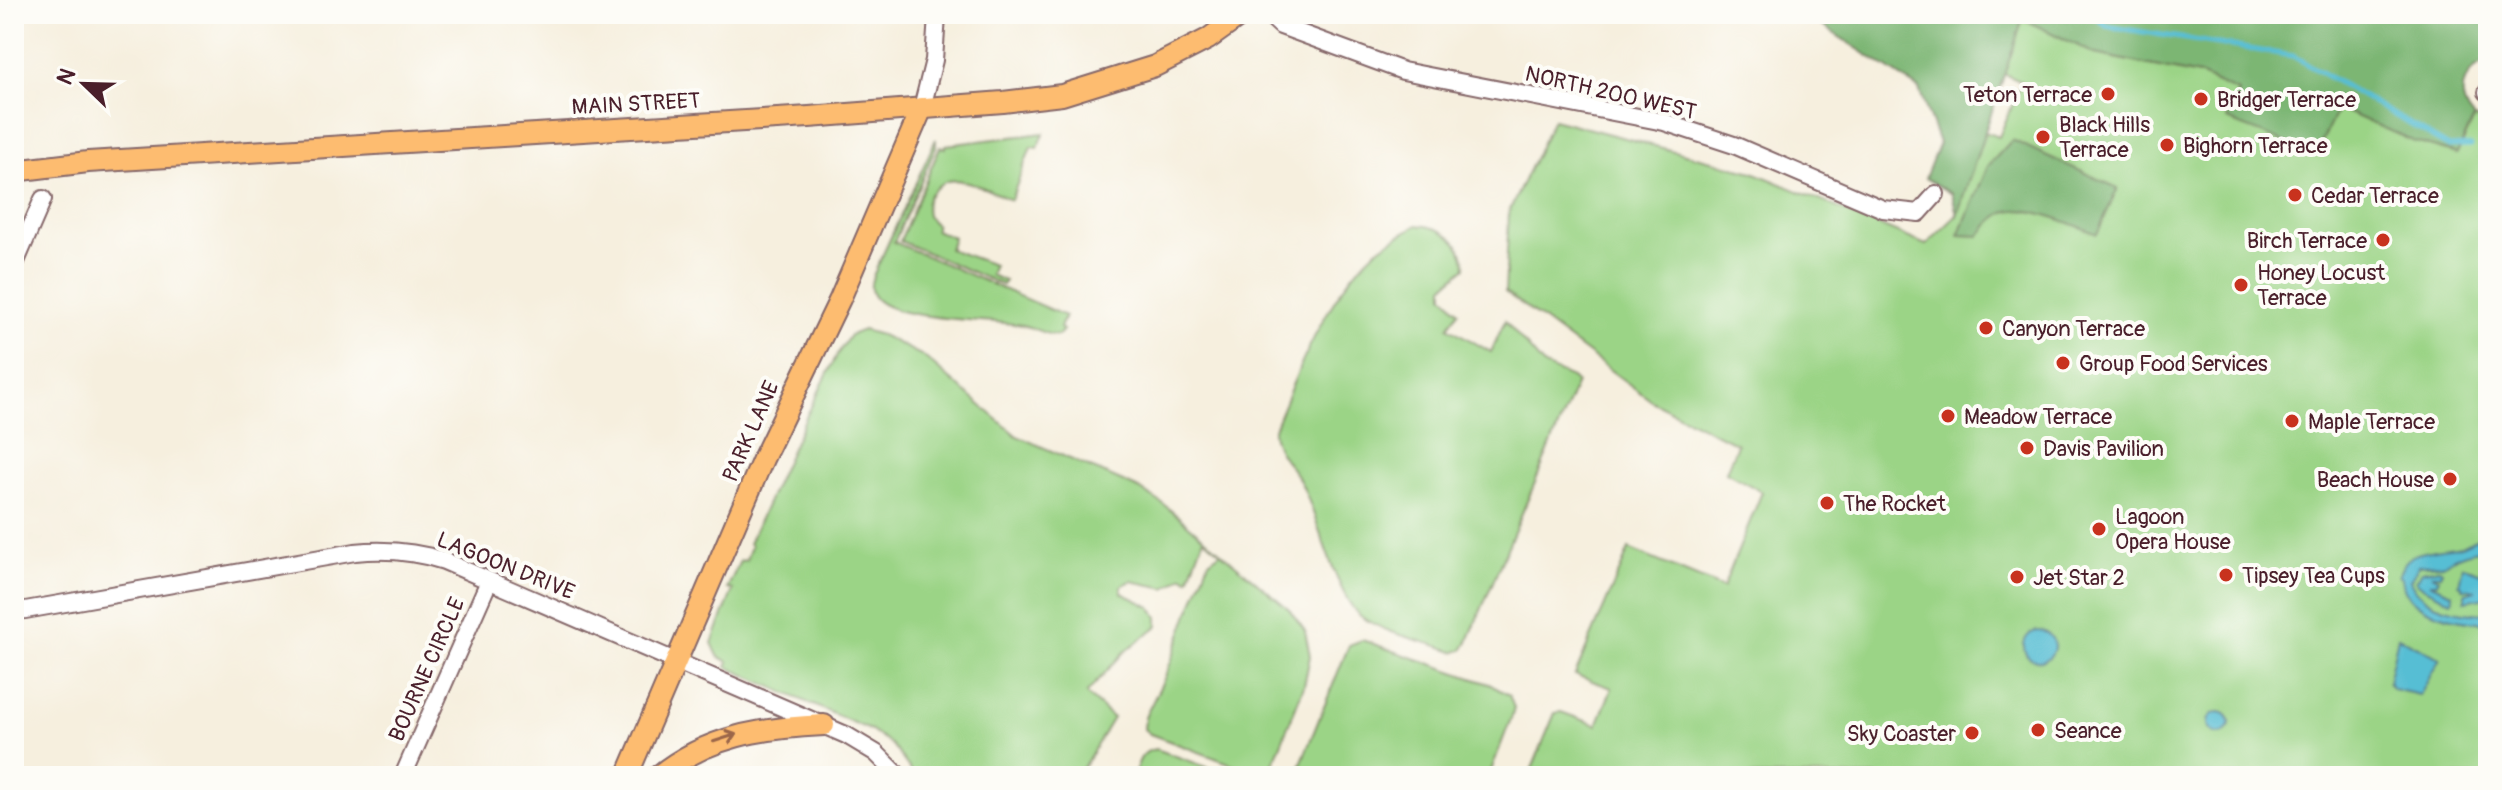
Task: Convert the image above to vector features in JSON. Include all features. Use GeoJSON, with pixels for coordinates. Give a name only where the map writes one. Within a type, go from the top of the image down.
{"type":"FeatureCollection","features":[{"type":"Feature","properties":{"kind":"main road","name":"MAIN STREET"},"geometry":{"type":"LineString","coordinates":[[14,171],[88,162],[922,108],[1062,95],[1155,66],[1208,39],[1243,14]]}},
{"type":"Feature","properties":{"kind":"main road","name":"PARK LANE"},"geometry":{"type":"LineString","coordinates":[[627,776],[785,409],[868,237],[922,108]]}},
{"type":"Feature","properties":{"kind":"main road"},"geometry":{"type":"LineString","coordinates":[[658,776],[694,751],[735,735],[778,727],[824,725]]}},
{"type":"Feature","properties":{"kind":"street","name":"NORTH 200 WEST"},"geometry":{"type":"LineString","coordinates":[[1268,14],[1281,26],[1403,71],[1678,127],[1734,145],[1883,209],[1919,213],[1936,194]]}},
{"type":"Feature","properties":{"kind":"street"},"geometry":{"type":"LineString","coordinates":[[922,108],[934,60],[938,15]]}},
{"type":"Feature","properties":{"kind":"street"},"geometry":{"type":"LineString","coordinates":[[14,266],[43,199]]}},
{"type":"Feature","properties":{"kind":"street","name":"LAGOON DRIVE"},"geometry":{"type":"LineString","coordinates":[[14,612],[380,550],[423,554],[824,725],[876,753],[899,776]]}},
{"type":"Feature","properties":{"kind":"street","name":"BOURNE CIRCLE"},"geometry":{"type":"LineString","coordinates":[[403,776],[489,581]]}},
{"type":"Feature","properties":{"kind":"green space"},"geometry":{"type":"Polygon","coordinates":[[[1809,14],[2488,14],[2488,62],[2472,71],[2464,86],[2464,102],[2474,118],[2457,154],[2415,142],[2338,108],[2316,154],[2227,120],[2238,92],[2199,75],[2095,54],[2023,19],[1957,215],[1952,194],[1925,178],[1939,143],[1919,89],[1809,17],[1809,14]]]}},
{"type":"Feature","properties":{"kind":"green space"},"geometry":{"type":"Polygon","coordinates":[[[2018,14],[2095,54],[2199,75],[2238,92],[2338,108],[2415,142],[2461,147],[2474,118],[2488,123],[2488,776],[1529,776],[1555,713],[1561,712],[1597,725],[1612,688],[1575,675],[1629,549],[1723,588],[1762,492],[1726,472],[1737,444],[1653,402],[1505,292],[1509,212],[1553,119],[1753,172],[1926,245],[1957,215],[1985,132],[1999,137],[2022,82],[1968,57],[2018,14]]]}},
{"type":"Feature","properties":{"kind":"green space"},"geometry":{"type":"Polygon","coordinates":[[[1044,133],[1038,148],[1031,147],[1011,200],[972,184],[952,180],[936,188],[927,200],[927,216],[936,225],[935,230],[953,237],[949,249],[994,265],[990,275],[1005,281],[1002,285],[900,241],[940,147],[1044,133]]]}},
{"type":"Feature","properties":{"kind":"green space"},"geometry":{"type":"Polygon","coordinates":[[[936,139],[936,147],[894,242],[1065,316],[1060,328],[1063,330],[1058,336],[1022,325],[903,312],[874,297],[871,288],[873,276],[936,139]]]}},
{"type":"Feature","properties":{"kind":"green space"},"geometry":{"type":"Polygon","coordinates":[[[2012,140],[2118,188],[2097,234],[2045,215],[2015,210],[1999,215],[1979,236],[1959,235],[1988,166],[2012,140]]]}},
{"type":"Feature","properties":{"kind":"green space"},"geometry":{"type":"Polygon","coordinates":[[[1417,225],[1443,232],[1456,242],[1464,258],[1466,267],[1444,286],[1444,295],[1459,311],[1448,327],[1491,352],[1505,321],[1544,366],[1577,383],[1468,641],[1463,650],[1456,652],[1384,629],[1363,618],[1353,608],[1335,574],[1306,493],[1279,451],[1273,431],[1314,337],[1341,291],[1371,255],[1417,225]]]}},
{"type":"Feature","properties":{"kind":"green space"},"geometry":{"type":"Polygon","coordinates":[[[863,330],[881,335],[923,356],[1017,436],[1139,489],[1162,503],[1204,538],[1189,579],[1183,576],[1166,588],[1131,581],[1121,586],[1122,593],[1151,607],[1158,617],[1158,626],[1123,653],[1086,694],[1113,718],[1078,776],[915,776],[892,745],[870,730],[727,667],[729,662],[718,656],[712,643],[733,590],[727,589],[740,561],[746,560],[751,546],[749,543],[837,355],[850,335],[863,330]]]}},
{"type":"Feature","properties":{"kind":"green space"},"geometry":{"type":"Polygon","coordinates":[[[1221,552],[1289,609],[1305,631],[1310,656],[1304,686],[1273,764],[1265,776],[1267,768],[1261,771],[1245,769],[1150,734],[1144,729],[1145,717],[1165,677],[1209,561],[1221,552]]]}},
{"type":"Feature","properties":{"kind":"green space"},"geometry":{"type":"Polygon","coordinates":[[[1362,640],[1489,684],[1509,695],[1514,708],[1489,776],[1296,776],[1349,645],[1362,640]]]}},
{"type":"Feature","properties":{"kind":"green space"},"geometry":{"type":"Polygon","coordinates":[[[1156,749],[1232,776],[1134,776],[1143,755],[1156,749]]]}},
{"type":"Feature","properties":{"kind":"water"},"geometry":{"type":"Polygon","coordinates":[[[2488,533],[2488,550],[2465,553],[2445,564],[2419,565],[2410,580],[2416,590],[2433,603],[2444,608],[2488,614],[2488,623],[2449,617],[2423,608],[2405,590],[2398,576],[2411,557],[2462,545],[2488,533]]]}},
{"type":"Feature","properties":{"kind":"water"},"geometry":{"type":"Polygon","coordinates":[[[2463,566],[2486,575],[2486,597],[2465,601],[2465,593],[2476,590],[2462,588],[2459,584],[2463,566]]]}},
{"type":"Feature","properties":{"kind":"water"},"geometry":{"type":"Polygon","coordinates":[[[2442,570],[2440,574],[2431,574],[2439,578],[2437,583],[2429,583],[2452,593],[2451,601],[2416,581],[2422,571],[2442,570]]]}},
{"type":"Feature","properties":{"kind":"water"},"geometry":{"type":"Polygon","coordinates":[[[2039,631],[2045,632],[2053,640],[2053,652],[2045,660],[2039,661],[2033,660],[2025,652],[2024,646],[2025,640],[2033,632],[2039,631]]]}},
{"type":"Feature","properties":{"kind":"water"},"geometry":{"type":"Polygon","coordinates":[[[2398,637],[2440,658],[2420,695],[2393,689],[2388,682],[2398,637]]]}},
{"type":"Feature","properties":{"kind":"water"},"geometry":{"type":"Polygon","coordinates":[[[2219,712],[2227,715],[2230,723],[2227,731],[2219,734],[2211,731],[2208,723],[2211,715],[2219,712]]]}},
{"type":"Feature","properties":{"kind":"waterway"},"geometry":{"type":"LineString","coordinates":[[2092,14],[2106,26],[2293,56],[2449,147],[2470,146]]}},
{"type":"Feature","properties":{"kind":"place","name":"Teton Terrace"},"geometry":{"type":"Point","coordinates":[2108,94]}},
{"type":"Feature","properties":{"kind":"place","name":"Bridger Terrace"},"geometry":{"type":"Point","coordinates":[2201,99]}},
{"type":"Feature","properties":{"kind":"place","name":"Black Hills Terrace"},"geometry":{"type":"Point","coordinates":[2043,137]}},
{"type":"Feature","properties":{"kind":"place","name":"Bighorn Terrace"},"geometry":{"type":"Point","coordinates":[2167,145]}},
{"type":"Feature","properties":{"kind":"place","name":"Cedar Terrace"},"geometry":{"type":"Point","coordinates":[2295,195]}},
{"type":"Feature","properties":{"kind":"place","name":"Birch Terrace"},"geometry":{"type":"Point","coordinates":[2383,240]}},
{"type":"Feature","properties":{"kind":"place","name":"Honey Locust Terrace"},"geometry":{"type":"Point","coordinates":[2241,285]}},
{"type":"Feature","properties":{"kind":"place","name":"Canyon Terrace"},"geometry":{"type":"Point","coordinates":[1986,328]}},
{"type":"Feature","properties":{"kind":"place","name":"Group Food Services"},"geometry":{"type":"Point","coordinates":[2063,363]}},
{"type":"Feature","properties":{"kind":"place","name":"Meadow Terrace"},"geometry":{"type":"Point","coordinates":[1948,416]}},
{"type":"Feature","properties":{"kind":"place","name":"Maple Terrace"},"geometry":{"type":"Point","coordinates":[2292,421]}},
{"type":"Feature","properties":{"kind":"place","name":"Davis Pavilion"},"geometry":{"type":"Point","coordinates":[2027,448]}},
{"type":"Feature","properties":{"kind":"place","name":"Beach House"},"geometry":{"type":"Point","coordinates":[2450,479]}},
{"type":"Feature","properties":{"kind":"place","name":"The Rocket"},"geometry":{"type":"Point","coordinates":[1827,503]}},
{"type":"Feature","properties":{"kind":"place","name":"Lagoon Opera House"},"geometry":{"type":"Point","coordinates":[2099,529]}},
{"type":"Feature","properties":{"kind":"place","name":"Tipsey Tea Cups"},"geometry":{"type":"Point","coordinates":[2226,575]}},
{"type":"Feature","properties":{"kind":"place","name":"Jet Star 2"},"geometry":{"type":"Point","coordinates":[2017,577]}},
{"type":"Feature","properties":{"kind":"place","name":"Seance"},"geometry":{"type":"Point","coordinates":[2038,730]}},
{"type":"Feature","properties":{"kind":"place","name":"Sky Coaster"},"geometry":{"type":"Point","coordinates":[1972,733]}}]}
